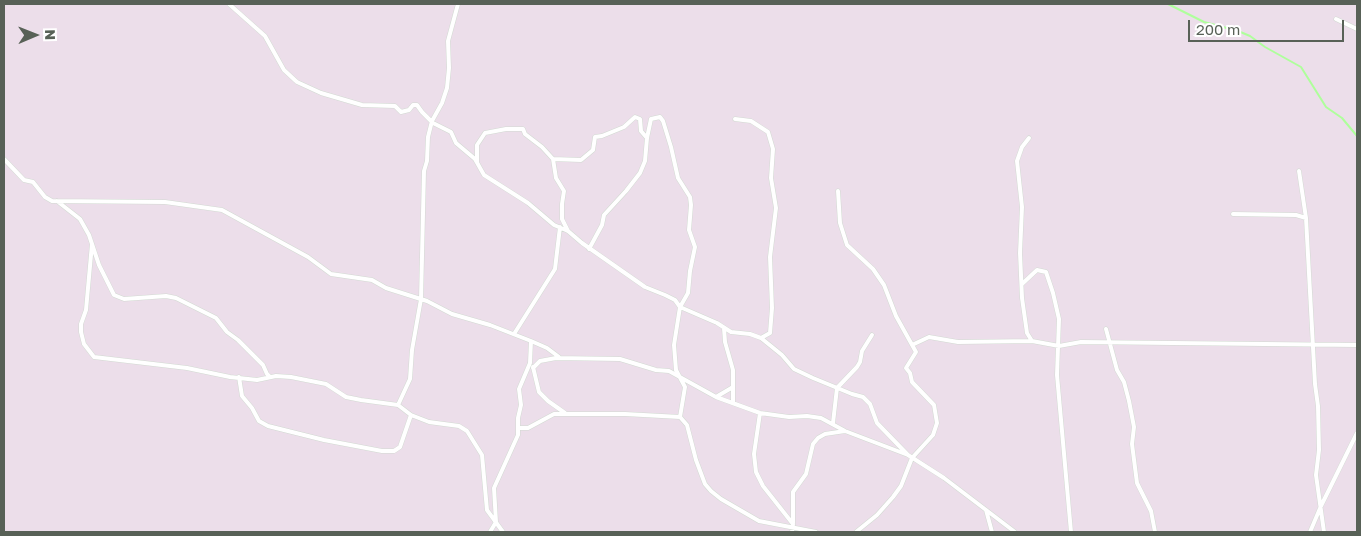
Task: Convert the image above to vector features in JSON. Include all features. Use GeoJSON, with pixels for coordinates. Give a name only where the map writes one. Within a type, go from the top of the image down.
{"type":"FeatureCollection","features":[{"type":"Feature","properties":{"kind":"street"},"geometry":{"type":"LineString","coordinates":[[229,4],[265,36],[284,70],[304,87],[362,106],[395,106],[401,112],[409,110],[413,105],[417,105],[432,121],[451,132],[456,143],[477,162],[484,175],[528,204],[554,225],[568,231],[589,249],[645,287],[675,300],[680,307],[717,323],[731,332],[750,334],[761,338],[782,355],[794,368],[813,378],[866,398],[877,422],[910,457]]}},
{"type":"Feature","properties":{"kind":"street"},"geometry":{"type":"LineString","coordinates":[[398,404],[410,379],[412,350],[421,299],[424,171],[427,161],[428,137],[432,121],[442,103],[447,88],[449,36],[458,4]]}},
{"type":"Feature","properties":{"kind":"street"},"geometry":{"type":"LineString","coordinates":[[1336,19],[1357,29]]}},
{"type":"Feature","properties":{"kind":"street"},"geometry":{"type":"LineString","coordinates":[[553,159],[581,160],[593,150],[595,137],[624,127],[635,117],[640,120],[641,131],[647,138]]}},
{"type":"Feature","properties":{"kind":"street"},"geometry":{"type":"LineString","coordinates":[[589,249],[602,225],[604,215],[640,173],[644,161],[651,119],[660,117],[671,147],[678,178],[690,197],[689,230],[695,247],[688,293],[680,307],[675,337],[674,362],[685,387],[680,417]]}},
{"type":"Feature","properties":{"kind":"street"},"geometry":{"type":"LineString","coordinates":[[735,119],[751,121],[768,132],[773,149],[771,178],[776,202],[776,214],[770,257],[772,308],[770,333],[761,338]]}},
{"type":"Feature","properties":{"kind":"street"},"geometry":{"type":"LineString","coordinates":[[477,162],[477,145],[482,136],[488,131],[523,129],[525,134],[542,147],[553,159],[556,178],[564,191],[562,218],[568,231]]}},
{"type":"Feature","properties":{"kind":"street"},"geometry":{"type":"LineString","coordinates":[[1029,138],[1022,147],[1017,162],[1022,207],[1020,253],[1022,284],[1026,329],[1032,341]]}},
{"type":"Feature","properties":{"kind":"street"},"geometry":{"type":"LineString","coordinates":[[4,159],[24,180],[33,182],[45,197],[52,201],[165,202],[222,210],[308,257],[331,274],[372,280],[386,288],[421,299],[452,314],[531,341],[547,348],[561,358]]}},
{"type":"Feature","properties":{"kind":"street"},"geometry":{"type":"LineString","coordinates":[[1298,171],[1306,218],[1315,384],[1319,415],[1319,450],[1316,475],[1324,532]]}},
{"type":"Feature","properties":{"kind":"street"},"geometry":{"type":"LineString","coordinates":[[838,191],[840,224],[847,245],[873,269],[884,285],[896,316],[916,352],[906,368],[910,373],[912,382],[934,405],[937,423],[933,435],[910,457],[901,486],[877,515],[856,532]]}},
{"type":"Feature","properties":{"kind":"street"},"geometry":{"type":"LineString","coordinates":[[57,201],[80,219],[90,235],[99,265],[114,295],[124,299],[166,296],[176,298],[216,318],[227,332],[264,365],[270,377]]}},
{"type":"Feature","properties":{"kind":"street"},"geometry":{"type":"LineString","coordinates":[[1233,214],[1296,215],[1306,218]]}},
{"type":"Feature","properties":{"kind":"street"},"geometry":{"type":"LineString","coordinates":[[514,334],[555,270],[560,227]]}},
{"type":"Feature","properties":{"kind":"street"},"geometry":{"type":"LineString","coordinates":[[92,244],[86,310],[81,324],[84,344],[91,354],[98,358],[134,360],[142,363],[187,368],[200,372],[257,380],[284,376],[326,384],[346,397],[398,404],[411,415],[429,422],[459,426],[468,431],[482,455],[487,510],[503,532]]}},
{"type":"Feature","properties":{"kind":"street"},"geometry":{"type":"LineString","coordinates":[[1022,284],[1037,270],[1043,270],[1047,273],[1059,319],[1057,375],[1071,532]]}},
{"type":"Feature","properties":{"kind":"street"},"geometry":{"type":"LineString","coordinates":[[724,328],[725,342],[733,370],[733,403]]}},
{"type":"Feature","properties":{"kind":"street"},"geometry":{"type":"LineString","coordinates":[[1106,329],[1117,370],[1124,382],[1130,401],[1134,427],[1132,444],[1137,483],[1151,511],[1155,532]]}},
{"type":"Feature","properties":{"kind":"street"},"geometry":{"type":"LineString","coordinates":[[833,423],[837,388],[857,367],[862,351],[872,335]]}},
{"type":"Feature","properties":{"kind":"street"},"geometry":{"type":"LineString","coordinates":[[912,344],[929,337],[958,342],[1032,341],[1059,346],[1081,342],[1357,345]]}},
{"type":"Feature","properties":{"kind":"street"},"geometry":{"type":"LineString","coordinates":[[531,341],[532,366],[538,392],[565,413]]}},
{"type":"Feature","properties":{"kind":"street"},"geometry":{"type":"LineString","coordinates":[[490,532],[496,522],[494,488],[516,441],[521,405],[520,386],[532,366],[540,360],[561,358],[620,359],[656,370],[669,371],[716,397],[760,414],[789,417],[813,416],[833,423],[845,431],[910,457],[944,478],[1015,532]]}},
{"type":"Feature","properties":{"kind":"street"},"geometry":{"type":"LineString","coordinates":[[239,377],[242,396],[252,408],[259,422],[324,440],[382,451],[394,451],[400,446],[411,415]]}},
{"type":"Feature","properties":{"kind":"street"},"geometry":{"type":"LineString","coordinates":[[716,397],[733,387]]}},
{"type":"Feature","properties":{"kind":"street"},"geometry":{"type":"LineString","coordinates":[[518,428],[528,428],[554,414],[565,413],[680,417],[687,425],[696,460],[705,484],[711,491],[759,522],[816,532]]}},
{"type":"Feature","properties":{"kind":"street"},"geometry":{"type":"LineString","coordinates":[[760,414],[754,454],[756,472],[763,486],[792,528]]}},
{"type":"Feature","properties":{"kind":"street"},"geometry":{"type":"LineString","coordinates":[[792,528],[793,492],[806,474],[813,444],[825,434],[845,431]]}},
{"type":"Feature","properties":{"kind":"street"},"geometry":{"type":"LineString","coordinates":[[1310,532],[1357,433]]}},
{"type":"Feature","properties":{"kind":"street"},"geometry":{"type":"LineString","coordinates":[[986,510],[992,532]]}},
{"type":"Feature","properties":{"kind":"waterway"},"geometry":{"type":"LineString","coordinates":[[1168,4],[1204,22],[1250,36],[1265,47],[1301,67],[1326,107],[1342,118],[1357,136]]}}]}
